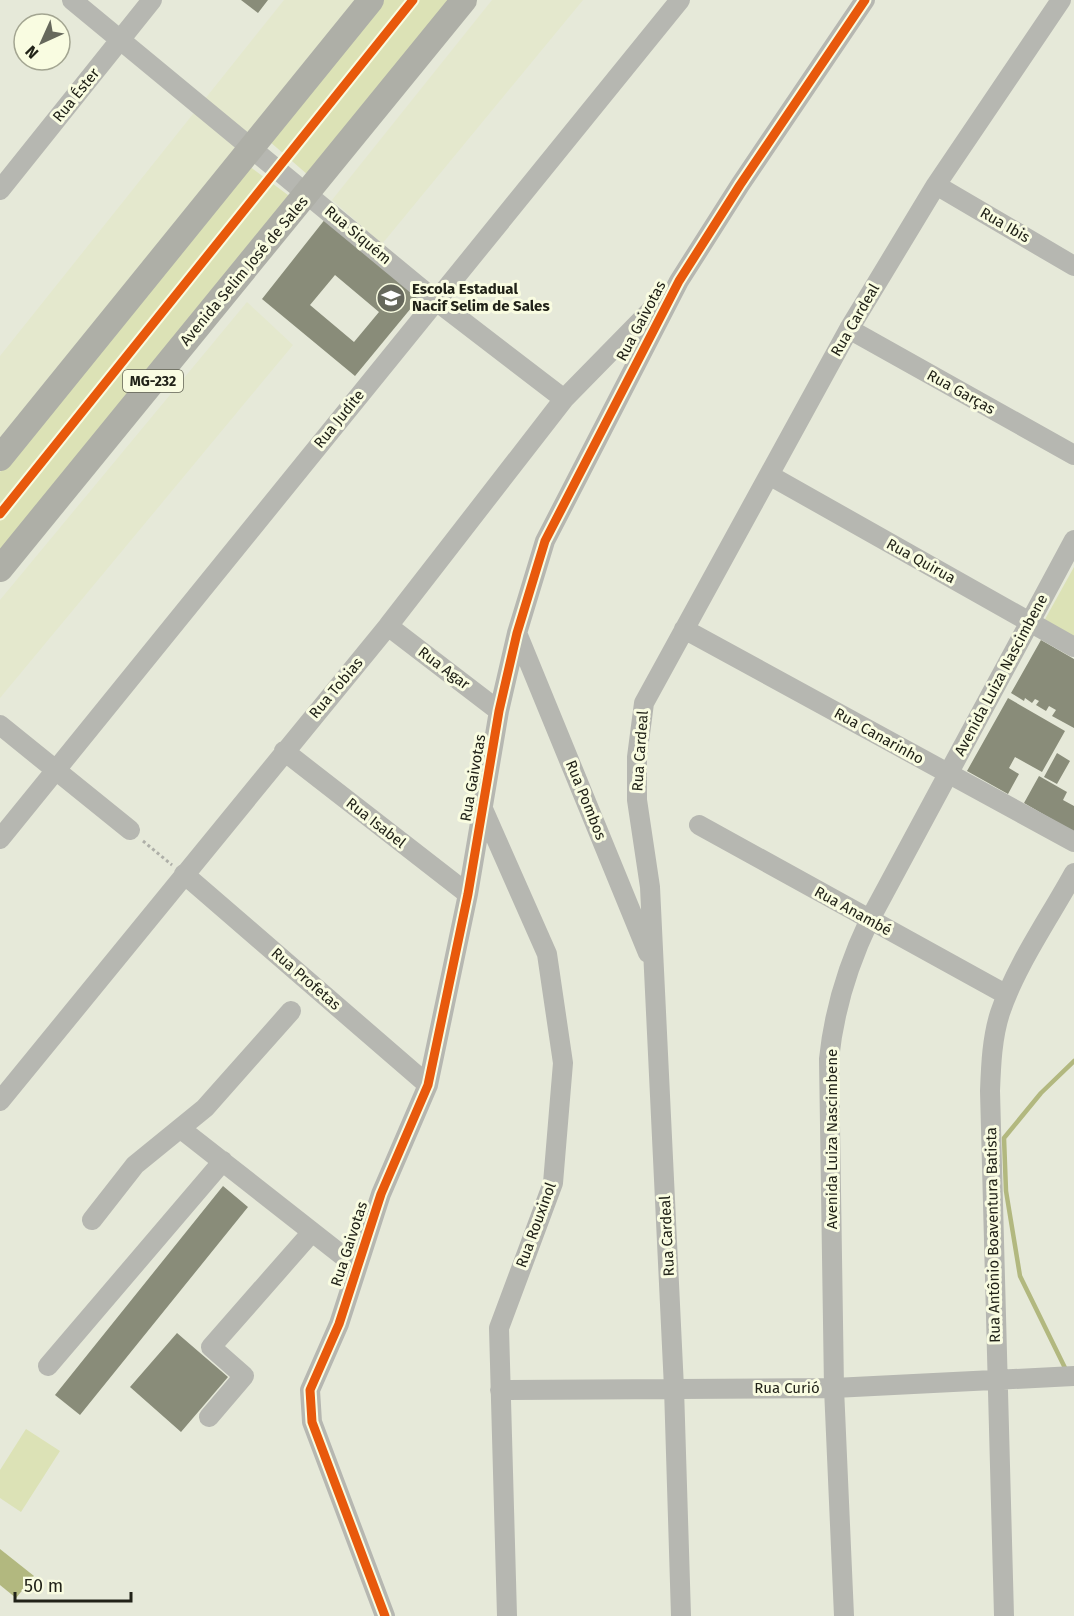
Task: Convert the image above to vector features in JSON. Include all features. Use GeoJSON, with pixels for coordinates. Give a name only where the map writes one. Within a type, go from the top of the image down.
{"type":"FeatureCollection","features":[{"type":"Feature","properties":{"kind":"main road"},"geometry":{"type":"LineString","coordinates":[[0,458],[371,0]]}},
{"type":"Feature","properties":{"kind":"main road","name":"Avenida Selim José de Sales"},"geometry":{"type":"LineString","coordinates":[[0,569],[464,0]]}},
{"type":"Feature","properties":{"kind":"street","name":"Rua Siquém"},"geometry":{"type":"LineString","coordinates":[[72,0],[253,147],[435,300],[564,399]]}},
{"type":"Feature","properties":{"kind":"street","name":"Rua Éster"},"geometry":{"type":"LineString","coordinates":[[0,190],[152,0]]}},
{"type":"Feature","properties":{"kind":"street","name":"Rua Judite"},"geometry":{"type":"LineString","coordinates":[[0,838],[680,0]]}},
{"type":"Feature","properties":{"kind":"street","name":"Rua Gaivotas"},"geometry":{"type":"LineString","coordinates":[[385,1616],[312,1422],[310,1390],[339,1324],[381,1194],[428,1084],[468,894],[499,711],[517,633],[545,541],[679,281],[740,185],[865,0]]}},
{"type":"Feature","properties":{"kind":"street","name":"Rua Cardeal"},"geometry":{"type":"LineString","coordinates":[[681,1616],[674,1388],[650,886],[637,800],[637,757],[644,703],[849,329],[936,185],[1060,0]]}},
{"type":"Feature","properties":{"kind":"street"},"geometry":{"type":"LineString","coordinates":[[1070,0],[1074,5]]}},
{"type":"Feature","properties":{"kind":"street","name":"Rua Ibis"},"geometry":{"type":"LineString","coordinates":[[936,185],[1074,266]]}},
{"type":"Feature","properties":{"kind":"street","name":"Rua Tobias"},"geometry":{"type":"LineString","coordinates":[[0,1101],[388,626],[564,399],[679,281]]}},
{"type":"Feature","properties":{"kind":"street","name":"Rua Garças"},"geometry":{"type":"LineString","coordinates":[[849,329],[1074,455]]}},
{"type":"Feature","properties":{"kind":"street","name":"Rua Quirua"},"geometry":{"type":"LineString","coordinates":[[769,475],[1074,647]]}},
{"type":"Feature","properties":{"kind":"street","name":"Avenida Luiza Nascimbene"},"geometry":{"type":"LineString","coordinates":[[844,1616],[834,1388],[830,1059],[835,1017],[842,988],[869,921],[1074,540]]}},
{"type":"Feature","properties":{"kind":"street","name":"Rua Agar"},"geometry":{"type":"LineString","coordinates":[[388,626],[499,711]]}},
{"type":"Feature","properties":{"kind":"street","name":"Rua Canarinho"},"geometry":{"type":"LineString","coordinates":[[684,629],[1074,842]]}},
{"type":"Feature","properties":{"kind":"street","name":"Rua Pombos"},"geometry":{"type":"LineString","coordinates":[[517,633],[654,967]]}},
{"type":"Feature","properties":{"kind":"street"},"geometry":{"type":"LineString","coordinates":[[0,725],[130,830]]}},
{"type":"Feature","properties":{"kind":"street","name":"Rua Isabel"},"geometry":{"type":"LineString","coordinates":[[284,751],[468,894]]}},
{"type":"Feature","properties":{"kind":"street","name":"Rua Rouxinol"},"geometry":{"type":"LineString","coordinates":[[483,809],[547,954],[562,1063],[553,1183],[499,1328],[507,1616]]}},
{"type":"Feature","properties":{"kind":"street","name":"Rua Anambé"},"geometry":{"type":"LineString","coordinates":[[699,825],[869,921],[1007,995]]}},
{"type":"Feature","properties":{"kind":"street","name":"Rua Antônio Boaventura Batista"},"geometry":{"type":"LineString","coordinates":[[1004,1616],[990,1091],[995,1035],[1007,995],[1074,873]]}},
{"type":"Feature","properties":{"kind":"street","name":"Rua Profetas"},"geometry":{"type":"LineString","coordinates":[[184,874],[428,1084]]}},
{"type":"Feature","properties":{"kind":"street"},"geometry":{"type":"LineString","coordinates":[[92,1220],[135,1165],[157,1144],[181,1129],[205,1108],[291,1011]]}},
{"type":"Feature","properties":{"kind":"street"},"geometry":{"type":"LineString","coordinates":[[181,1129],[357,1267]]}},
{"type":"Feature","properties":{"kind":"street"},"geometry":{"type":"LineString","coordinates":[[48,1366],[222,1161]]}},
{"type":"Feature","properties":{"kind":"street"},"geometry":{"type":"LineString","coordinates":[[209,1417],[244,1376],[211,1347],[312,1232]]}},
{"type":"Feature","properties":{"kind":"street","name":"Rua Curió"},"geometry":{"type":"LineString","coordinates":[[500,1390],[834,1388],[1074,1377]]}},
{"type":"Feature","properties":{"kind":"path"},"geometry":{"type":"LineString","coordinates":[[130,830],[184,874]]}},
{"type":"Feature","properties":{"kind":"shaded area"},"geometry":{"type":"Polygon","coordinates":[[[284,0],[356,0],[0,440],[0,356],[284,0]]]}},
{"type":"Feature","properties":{"kind":"shaded area"},"geometry":{"type":"Polygon","coordinates":[[[384,0],[452,0],[308,175],[269,141],[384,0]]]}},
{"type":"Feature","properties":{"kind":"shaded area"},"geometry":{"type":"Polygon","coordinates":[[[492,0],[583,0],[382,244],[332,200],[492,0]]]}},
{"type":"Feature","properties":{"kind":"shaded area"},"geometry":{"type":"Polygon","coordinates":[[[249,166],[292,198],[0,552],[0,472],[249,166]]]}},
{"type":"Feature","properties":{"kind":"shaded area"},"geometry":{"type":"Polygon","coordinates":[[[247,302],[293,345],[0,698],[0,600],[247,302]]]}},
{"type":"Feature","properties":{"kind":"shaded area"},"geometry":{"type":"Polygon","coordinates":[[[1074,567],[1074,638],[1044,621],[1074,567]]]}},
{"type":"Feature","properties":{"kind":"shaded area"},"geometry":{"type":"Polygon","coordinates":[[[26,1429],[60,1451],[21,1512],[0,1498],[0,1470],[26,1429]]]}},
{"type":"Feature","properties":{"kind":"shaded area"},"geometry":{"type":"Polygon","coordinates":[[[0,1549],[34,1576],[16,1598],[0,1585],[0,1549]]]}},
{"type":"Feature","properties":{"kind":"building"},"geometry":{"type":"Polygon","coordinates":[[[241,0],[268,0],[258,13],[241,0]]]}},
{"type":"Feature","properties":{"kind":"building","name":"Escola Estadual Nacif Selim de Sales"},"geometry":{"type":"Polygon","coordinates":[[[326,218],[421,296],[355,376],[262,299],[326,218]],[[335,275],[310,305],[354,342],[379,312],[335,275]]]}},
{"type":"Feature","properties":{"kind":"building"},"geometry":{"type":"Polygon","coordinates":[[[1041,640],[1074,659],[1074,728],[1052,716],[1056,710],[1049,706],[1046,711],[1036,705],[1039,701],[1035,699],[1032,703],[1025,698],[1024,701],[1011,693],[1041,640]]]}},
{"type":"Feature","properties":{"kind":"building"},"geometry":{"type":"Polygon","coordinates":[[[1008,698],[1065,731],[1042,772],[1015,757],[1009,768],[1019,774],[1008,794],[967,771],[1008,698]]]}},
{"type":"Feature","properties":{"kind":"building"},"geometry":{"type":"Polygon","coordinates":[[[1057,753],[1070,761],[1057,784],[1044,777],[1057,753]]]}},
{"type":"Feature","properties":{"kind":"building"},"geometry":{"type":"Polygon","coordinates":[[[1039,776],[1067,792],[1063,800],[1074,806],[1074,832],[1024,803],[1039,776]]]}},
{"type":"Feature","properties":{"kind":"building"},"geometry":{"type":"Polygon","coordinates":[[[223,1186],[248,1207],[80,1415],[55,1395],[223,1186]]]}},
{"type":"Feature","properties":{"kind":"building"},"geometry":{"type":"Polygon","coordinates":[[[177,1333],[228,1377],[181,1432],[130,1387],[177,1333]]]}},
{"type":"Feature","properties":{"kind":"waterway"},"geometry":{"type":"LineString","coordinates":[[1067,1372],[1020,1276],[1006,1191],[1004,1138],[1041,1093],[1074,1061]]}},
{"type":"Feature","properties":{"kind":"cycle path"},"geometry":{"type":"LineString","coordinates":[[0,514],[413,0]]}},
{"type":"Feature","properties":{"kind":"cycle path"},"geometry":{"type":"LineString","coordinates":[[385,1616],[312,1422],[310,1390],[339,1324],[381,1194],[428,1085],[468,894],[499,711],[517,633],[545,541],[679,281],[740,185],[865,0]]}},
{"type":"Feature","properties":{"kind":"place","name":"Escola Estadual Nacif Selim de Sales"},"geometry":{"type":"Point","coordinates":[391,298]}}]}
